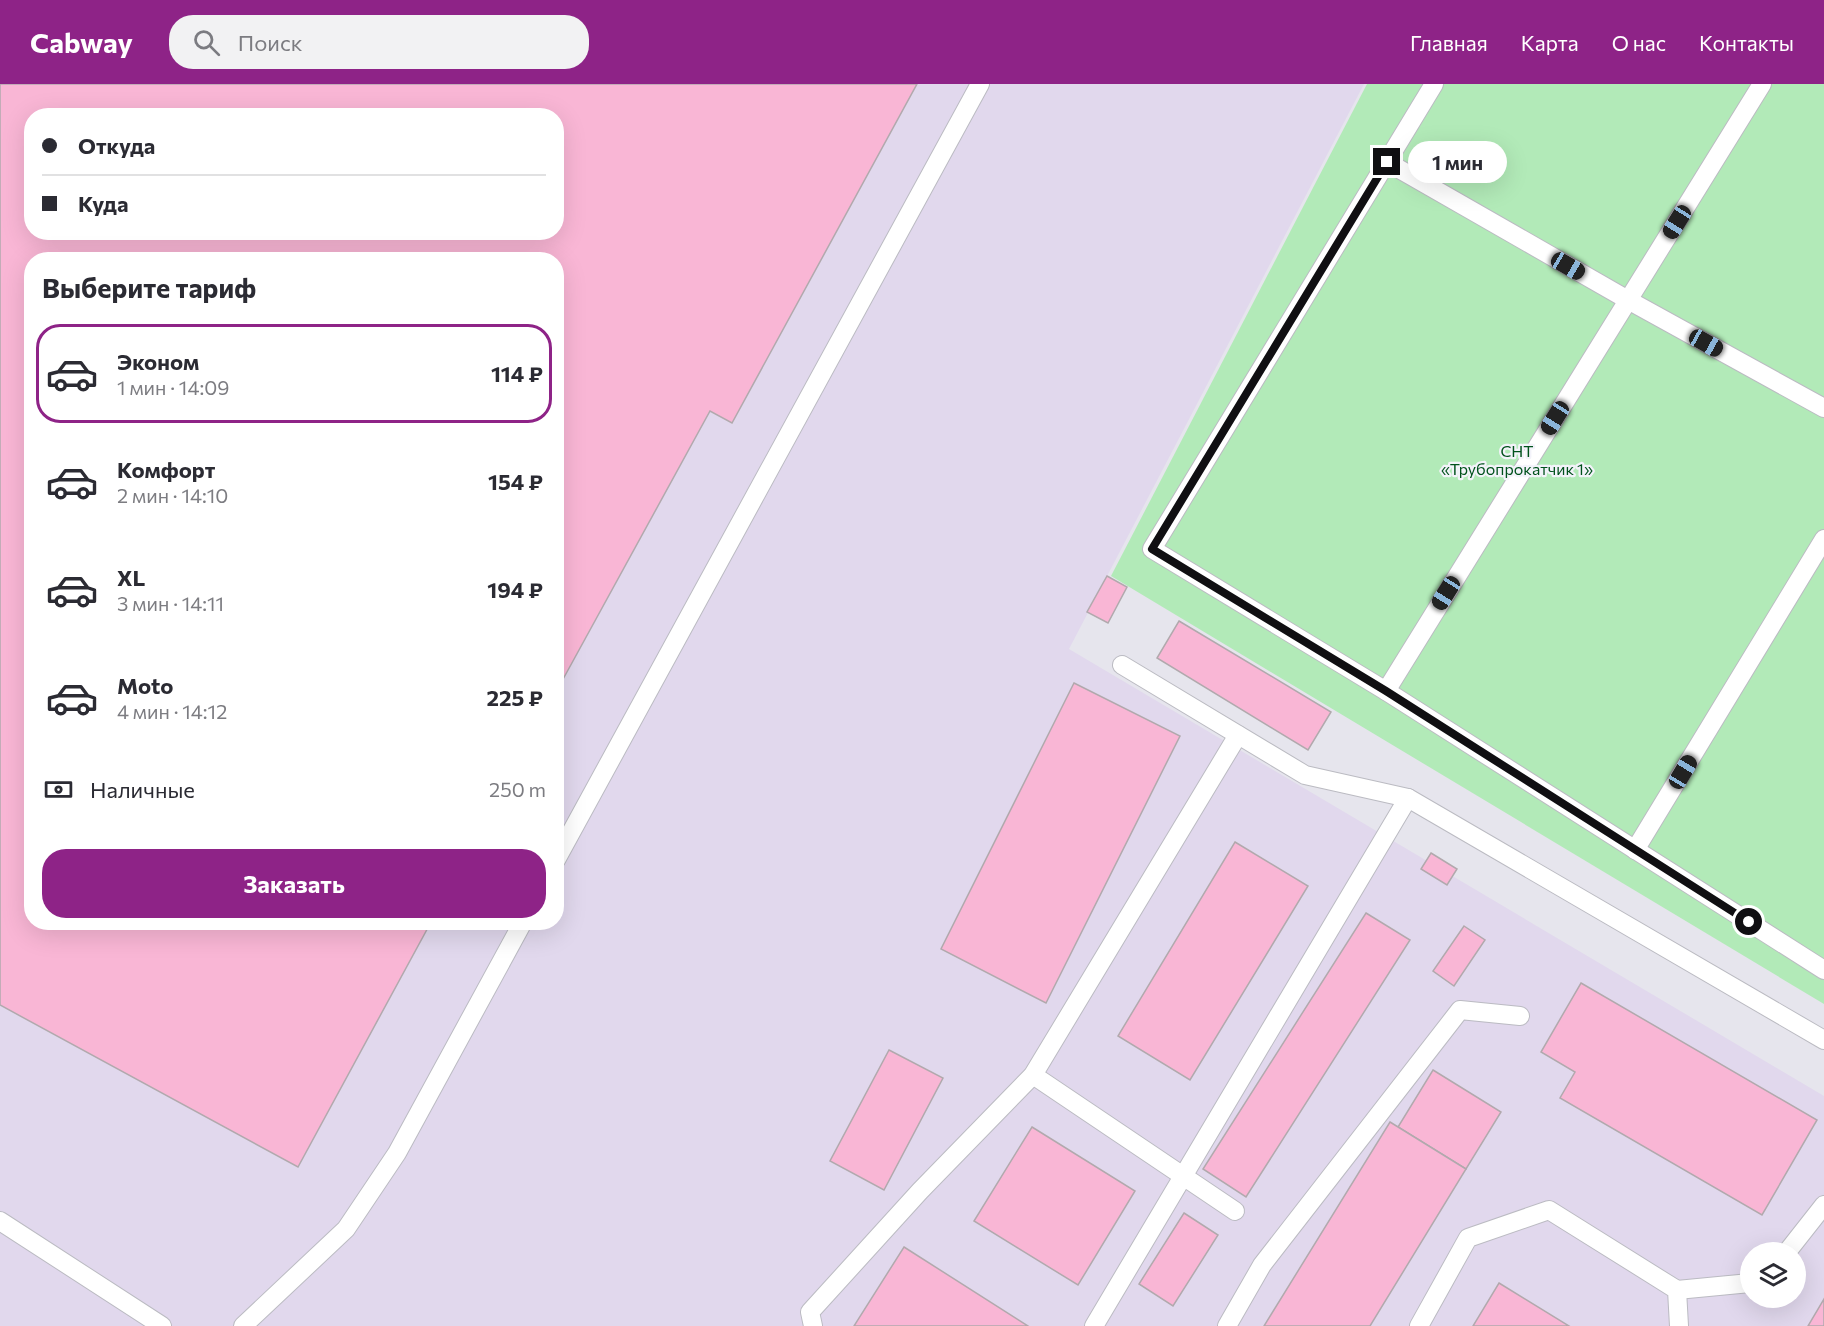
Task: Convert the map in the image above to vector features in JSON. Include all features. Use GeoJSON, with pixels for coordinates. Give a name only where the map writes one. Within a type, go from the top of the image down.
{"type":"FeatureCollection","features":[{"type":"Feature","properties":{"kind":"lane"},"geometry":{"type":"LineString","coordinates":[[564,845],[980,84]]}},
{"type":"Feature","properties":{"kind":"lane"},"geometry":{"type":"LineString","coordinates":[[1434,84],[1152,549],[1386,691],[1824,970]]}},
{"type":"Feature","properties":{"kind":"lane"},"geometry":{"type":"LineString","coordinates":[[1386,691],[1762,84]]}},
{"type":"Feature","properties":{"kind":"lane"},"geometry":{"type":"LineString","coordinates":[[1387,162],[1628,300],[1824,408]]}},
{"type":"Feature","properties":{"kind":"lane"},"geometry":{"type":"LineString","coordinates":[[1635,850],[1824,539]]}},
{"type":"Feature","properties":{"kind":"lane"},"geometry":{"type":"LineString","coordinates":[[1122,665],[1305,775],[1408,798],[1824,1040]]}},
{"type":"Feature","properties":{"kind":"lane"},"geometry":{"type":"LineString","coordinates":[[813,1326],[810,1312],[920,1191],[1033,1075],[1238,735]]}},
{"type":"Feature","properties":{"kind":"lane"},"geometry":{"type":"LineString","coordinates":[[1094,1326],[1408,798]]}},
{"type":"Feature","properties":{"kind":"lane"},"geometry":{"type":"LineString","coordinates":[[243,1326],[346,1229],[397,1153],[519,930]]}},
{"type":"Feature","properties":{"kind":"lane"},"geometry":{"type":"LineString","coordinates":[[1227,1326],[1262,1265],[1460,1010],[1520,1016]]}},
{"type":"Feature","properties":{"kind":"lane"},"geometry":{"type":"LineString","coordinates":[[1033,1075],[1235,1211]]}},
{"type":"Feature","properties":{"kind":"lane"},"geometry":{"type":"LineString","coordinates":[[1795,1242],[1824,1205]]}},
{"type":"Feature","properties":{"kind":"lane"},"geometry":{"type":"LineString","coordinates":[[1419,1326],[1468,1238],[1549,1210],[1677,1290],[1740,1284]]}},
{"type":"Feature","properties":{"kind":"lane"},"geometry":{"type":"LineString","coordinates":[[0,1221],[162,1326]]}},
{"type":"Feature","properties":{"kind":"lane"},"geometry":{"type":"LineString","coordinates":[[1677,1290],[1679,1326]]}},
{"type":"Feature","properties":{"kind":"shaded area"},"geometry":{"type":"Polygon","coordinates":[[[0,84],[1364,84],[1069,649],[1824,1096],[1824,1326],[0,1326],[0,84]]]}},
{"type":"Feature","properties":{"kind":"green space","name":"СНТ «Трубопрокатчик 1»"},"geometry":{"type":"Polygon","coordinates":[[[1367,84],[1824,84],[1824,1004],[1111,576],[1367,84]]]}},
{"type":"Feature","properties":{"kind":"building"},"geometry":{"type":"Polygon","coordinates":[[[0,84],[917,84],[732,423],[710,411],[564,677],[564,252],[24,252],[24,930],[427,930],[298,1167],[0,1005],[0,84]]]}},
{"type":"Feature","properties":{"kind":"building"},"geometry":{"type":"Polygon","coordinates":[[[1107,576],[1127,587],[1108,623],[1087,612],[1107,576]]]}},
{"type":"Feature","properties":{"kind":"building"},"geometry":{"type":"Polygon","coordinates":[[[1179,621],[1331,712],[1308,750],[1157,658],[1179,621]]]}},
{"type":"Feature","properties":{"kind":"building"},"geometry":{"type":"Polygon","coordinates":[[[1074,683],[1180,736],[1046,1003],[941,949],[1074,683]]]}},
{"type":"Feature","properties":{"kind":"building"},"geometry":{"type":"Polygon","coordinates":[[[1235,842],[1308,886],[1190,1080],[1118,1036],[1235,842]]]}},
{"type":"Feature","properties":{"kind":"building"},"geometry":{"type":"Polygon","coordinates":[[[1431,853],[1457,869],[1447,885],[1421,869],[1431,853]]]}},
{"type":"Feature","properties":{"kind":"building"},"geometry":{"type":"Polygon","coordinates":[[[1366,913],[1410,940],[1246,1197],[1203,1169],[1366,913]]]}},
{"type":"Feature","properties":{"kind":"building"},"geometry":{"type":"Polygon","coordinates":[[[1464,926],[1485,940],[1454,986],[1433,971],[1464,926]]]}},
{"type":"Feature","properties":{"kind":"building"},"geometry":{"type":"Polygon","coordinates":[[[1581,983],[1817,1120],[1762,1215],[1560,1098],[1575,1072],[1541,1052],[1581,983]]]}},
{"type":"Feature","properties":{"kind":"building"},"geometry":{"type":"Polygon","coordinates":[[[889,1050],[943,1078],[884,1190],[830,1161],[889,1050]]]}},
{"type":"Feature","properties":{"kind":"building"},"geometry":{"type":"Polygon","coordinates":[[[1433,1070],[1501,1112],[1466,1169],[1398,1127],[1433,1070]]]}},
{"type":"Feature","properties":{"kind":"building"},"geometry":{"type":"Polygon","coordinates":[[[1390,1122],[1466,1169],[1370,1326],[1264,1326],[1390,1122]]]}},
{"type":"Feature","properties":{"kind":"building"},"geometry":{"type":"Polygon","coordinates":[[[1032,1127],[1135,1191],[1078,1285],[974,1221],[1032,1127]]]}},
{"type":"Feature","properties":{"kind":"building"},"geometry":{"type":"Polygon","coordinates":[[[1184,1213],[1218,1235],[1173,1306],[1139,1284],[1184,1213]]]}},
{"type":"Feature","properties":{"kind":"building"},"geometry":{"type":"Polygon","coordinates":[[[904,1247],[1028,1326],[854,1326],[904,1247]]]}},
{"type":"Feature","properties":{"kind":"building"},"geometry":{"type":"Polygon","coordinates":[[[1499,1283],[1569,1326],[1473,1326],[1499,1283]]]}},
{"type":"Feature","properties":{"kind":"building"},"geometry":{"type":"Polygon","coordinates":[[[1824,1299],[1824,1326],[1808,1326],[1824,1299]]]}},
{"type":"Feature","properties":{"kind":"route"},"geometry":{"type":"LineString","coordinates":[[1387,162],[1152,549],[1386,691],[1749,922]]}}]}
